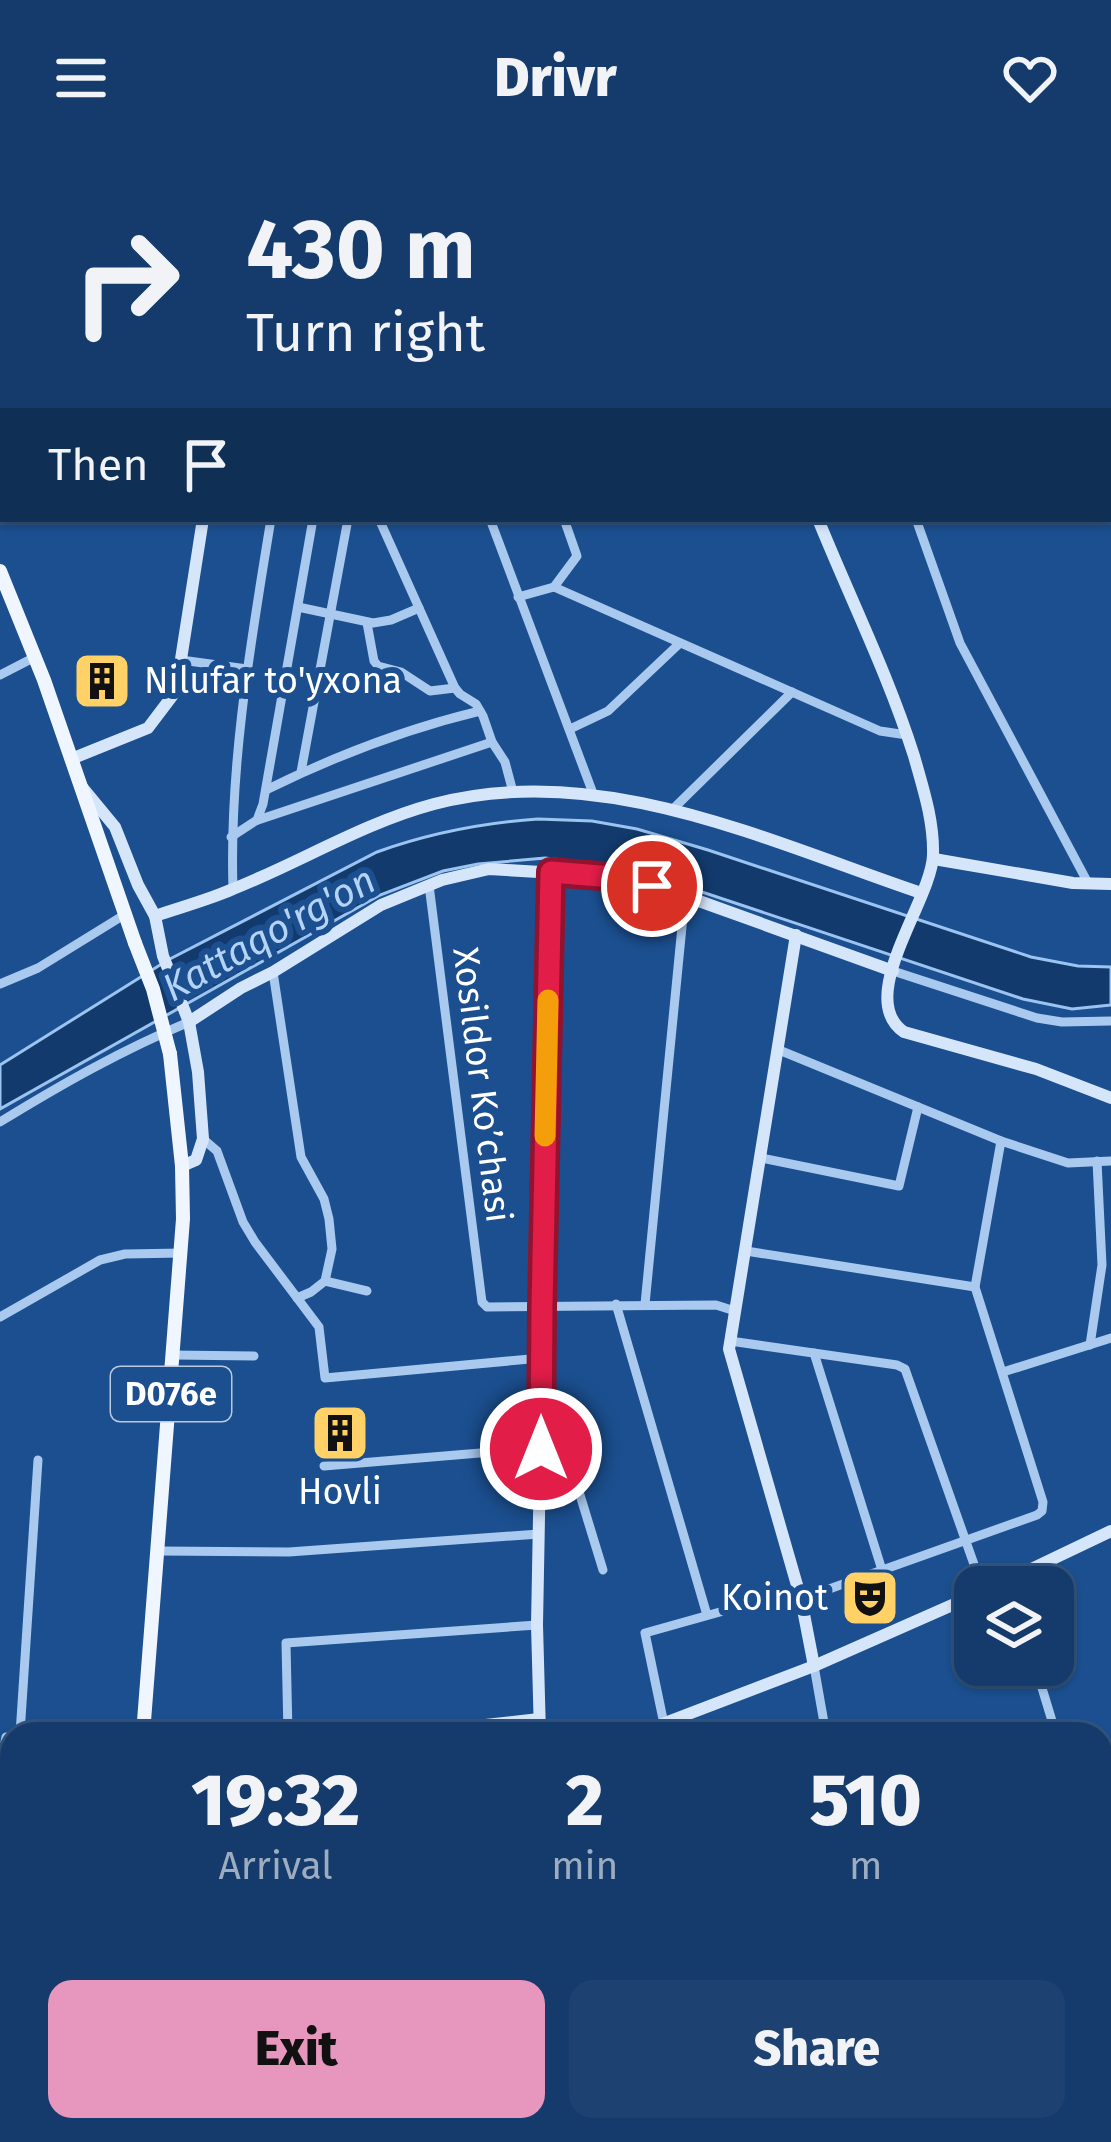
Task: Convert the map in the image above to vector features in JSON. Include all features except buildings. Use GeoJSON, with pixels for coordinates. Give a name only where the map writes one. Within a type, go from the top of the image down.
{"type":"FeatureCollection","features":[{"type":"Feature","properties":{"kind":"main road","name":"D076e"},"geometry":{"type":"LineString","coordinates":[[0,571],[153,989],[170,1054],[182,1166],[182,1253],[144,1722]]}},
{"type":"Feature","properties":{"kind":"street"},"geometry":{"type":"LineString","coordinates":[[70,759],[148,728],[176,691],[203,522]]}},
{"type":"Feature","properties":{"kind":"street"},"geometry":{"type":"LineString","coordinates":[[233,890],[231,837],[247,670],[271,522]]}},
{"type":"Feature","properties":{"kind":"street"},"geometry":{"type":"LineString","coordinates":[[257,820],[312,522]]}},
{"type":"Feature","properties":{"kind":"street"},"geometry":{"type":"LineString","coordinates":[[302,772],[347,522]]}},
{"type":"Feature","properties":{"kind":"street"},"geometry":{"type":"LineString","coordinates":[[381,522],[455,688],[480,711],[514,792]]}},
{"type":"Feature","properties":{"kind":"street"},"geometry":{"type":"LineString","coordinates":[[491,522],[594,796]]}},
{"type":"Feature","properties":{"kind":"street"},"geometry":{"type":"LineString","coordinates":[[518,597],[554,587],[577,556],[566,522]]}},
{"type":"Feature","properties":{"kind":"street"},"geometry":{"type":"LineString","coordinates":[[819,522],[880,660],[925,793],[934,859],[894,967],[888,1015],[904,1032],[1036,1070],[1111,1098]]}},
{"type":"Feature","properties":{"kind":"street"},"geometry":{"type":"LineString","coordinates":[[917,522],[960,643],[1088,883]]}},
{"type":"Feature","properties":{"kind":"street"},"geometry":{"type":"LineString","coordinates":[[554,587],[880,731],[907,735]]}},
{"type":"Feature","properties":{"kind":"street"},"geometry":{"type":"LineString","coordinates":[[298,607],[367,623],[392,620],[419,608]]}},
{"type":"Feature","properties":{"kind":"street"},"geometry":{"type":"LineString","coordinates":[[367,623],[378,666],[401,672],[430,691],[455,688]]}},
{"type":"Feature","properties":{"kind":"street"},"geometry":{"type":"LineString","coordinates":[[570,729],[608,711],[680,643]]}},
{"type":"Feature","properties":{"kind":"street"},"geometry":{"type":"LineString","coordinates":[[0,675],[35,657]]}},
{"type":"Feature","properties":{"kind":"street"},"geometry":{"type":"LineString","coordinates":[[181,660],[247,670]]}},
{"type":"Feature","properties":{"kind":"street"},"geometry":{"type":"LineString","coordinates":[[672,810],[792,692]]}},
{"type":"Feature","properties":{"kind":"street"},"geometry":{"type":"LineString","coordinates":[[266,790],[409,729],[480,711]]}},
{"type":"Feature","properties":{"kind":"street"},"geometry":{"type":"LineString","coordinates":[[231,837],[257,820],[492,742]]}},
{"type":"Feature","properties":{"kind":"street"},"geometry":{"type":"LineString","coordinates":[[79,784],[108,816],[155,916],[163,956],[188,1018],[203,1139],[196,1160],[182,1166]]}},
{"type":"Feature","properties":{"kind":"street"},"geometry":{"type":"LineString","coordinates":[[155,916],[233,890],[382,821],[438,803],[514,792],[594,796],[672,810],[779,843],[918,900]]}},
{"type":"Feature","properties":{"kind":"street"},"geometry":{"type":"LineString","coordinates":[[934,859],[1111,884]]}},
{"type":"Feature","properties":{"kind":"street"},"geometry":{"type":"LineString","coordinates":[[0,1122],[76,1075],[273,972],[382,904],[489,869],[624,878],[1036,1018],[1111,1021]]}},
{"type":"Feature","properties":{"kind":"street"},"geometry":{"type":"LineString","coordinates":[[539,1722],[551,872]]}},
{"type":"Feature","properties":{"kind":"street","name":"Xosildor Ko’chasi"},"geometry":{"type":"LineString","coordinates":[[429,885],[482,1302],[487,1307],[542,1307]]}},
{"type":"Feature","properties":{"kind":"street"},"geometry":{"type":"LineString","coordinates":[[645,1304],[685,896]]}},
{"type":"Feature","properties":{"kind":"street"},"geometry":{"type":"LineString","coordinates":[[0,984],[38,968],[124,915]]}},
{"type":"Feature","properties":{"kind":"street"},"geometry":{"type":"LineString","coordinates":[[796,935],[729,1349],[800,1594],[824,1722]]}},
{"type":"Feature","properties":{"kind":"street"},"geometry":{"type":"LineString","coordinates":[[273,972],[301,1157],[324,1199],[332,1249],[325,1282],[297,1298]]}},
{"type":"Feature","properties":{"kind":"street"},"geometry":{"type":"LineString","coordinates":[[779,1050],[1001,1141],[1068,1163],[1111,1161]]}},
{"type":"Feature","properties":{"kind":"street"},"geometry":{"type":"LineString","coordinates":[[761,1159],[899,1186],[918,1107]]}},
{"type":"Feature","properties":{"kind":"street"},"geometry":{"type":"LineString","coordinates":[[203,1139],[217,1150],[255,1242],[319,1327],[325,1378],[542,1358]]}},
{"type":"Feature","properties":{"kind":"street"},"geometry":{"type":"LineString","coordinates":[[664,1722],[645,1634],[882,1570],[1042,1511],[975,1286],[1001,1141]]}},
{"type":"Feature","properties":{"kind":"street"},"geometry":{"type":"LineString","coordinates":[[1090,1345],[1102,1265],[1096,1161]]}},
{"type":"Feature","properties":{"kind":"street"},"geometry":{"type":"LineString","coordinates":[[746,1251],[975,1286]]}},
{"type":"Feature","properties":{"kind":"street"},"geometry":{"type":"LineString","coordinates":[[0,1317],[100,1260],[125,1254],[182,1253]]}},
{"type":"Feature","properties":{"kind":"street"},"geometry":{"type":"LineString","coordinates":[[325,1282],[367,1291]]}},
{"type":"Feature","properties":{"kind":"street"},"geometry":{"type":"LineString","coordinates":[[616,1304],[707,1615]]}},
{"type":"Feature","properties":{"kind":"street"},"geometry":{"type":"LineString","coordinates":[[542,1307],[716,1304],[735,1311]]}},
{"type":"Feature","properties":{"kind":"street"},"geometry":{"type":"LineString","coordinates":[[1003,1372],[1111,1338]]}},
{"type":"Feature","properties":{"kind":"street"},"geometry":{"type":"LineString","coordinates":[[730,1341],[905,1369],[974,1566]]}},
{"type":"Feature","properties":{"kind":"street"},"geometry":{"type":"LineString","coordinates":[[814,1353],[882,1570]]}},
{"type":"Feature","properties":{"kind":"street"},"geometry":{"type":"LineString","coordinates":[[174,1355],[254,1356]]}},
{"type":"Feature","properties":{"kind":"street"},"geometry":{"type":"LineString","coordinates":[[324,1466],[565,1446],[603,1570]]}},
{"type":"Feature","properties":{"kind":"street"},"geometry":{"type":"LineString","coordinates":[[10,1722],[38,1460]]}},
{"type":"Feature","properties":{"kind":"street"},"geometry":{"type":"LineString","coordinates":[[1042,1566],[1111,1531]]}},
{"type":"Feature","properties":{"kind":"street"},"geometry":{"type":"LineString","coordinates":[[159,1552],[289,1552],[539,1534]]}},
{"type":"Feature","properties":{"kind":"street"},"geometry":{"type":"LineString","coordinates":[[669,1722],[954,1604]]}},
{"type":"Feature","properties":{"kind":"street"},"geometry":{"type":"LineString","coordinates":[[288,1722],[286,1643],[537,1625]]}},
{"type":"Feature","properties":{"kind":"street"},"geometry":{"type":"LineString","coordinates":[[1041,1686],[1052,1722]]}},
{"type":"Feature","properties":{"kind":"water","name":"Kattaqo'rg'on"},"geometry":{"type":"Polygon","coordinates":[[[538,819],[637,829],[1031,957],[1111,967],[1111,1005],[1072,1009],[1023,999],[648,874],[545,858],[478,864],[443,871],[380,895],[0,1109],[0,1065],[168,960],[377,852],[456,830],[538,819]]]}},
{"type":"Feature","properties":{"kind":"slow traffic"},"geometry":{"type":"LineString","coordinates":[[545,1136],[548,1000]]}},
{"type":"Feature","properties":{"kind":"place","name":"Nilufar to'yxona"},"geometry":{"type":"Point","coordinates":[102,681]}},
{"type":"Feature","properties":{"kind":"place","name":"Hovli"},"geometry":{"type":"Point","coordinates":[340,1433]}},
{"type":"Feature","properties":{"kind":"place","name":"Koinot"},"geometry":{"type":"Point","coordinates":[870,1598]}},
{"type":"Feature","properties":{"kind":"route"},"geometry":{"type":"LineString","coordinates":[[541,1449],[551,872],[624,878],[652,886]]}}]}
